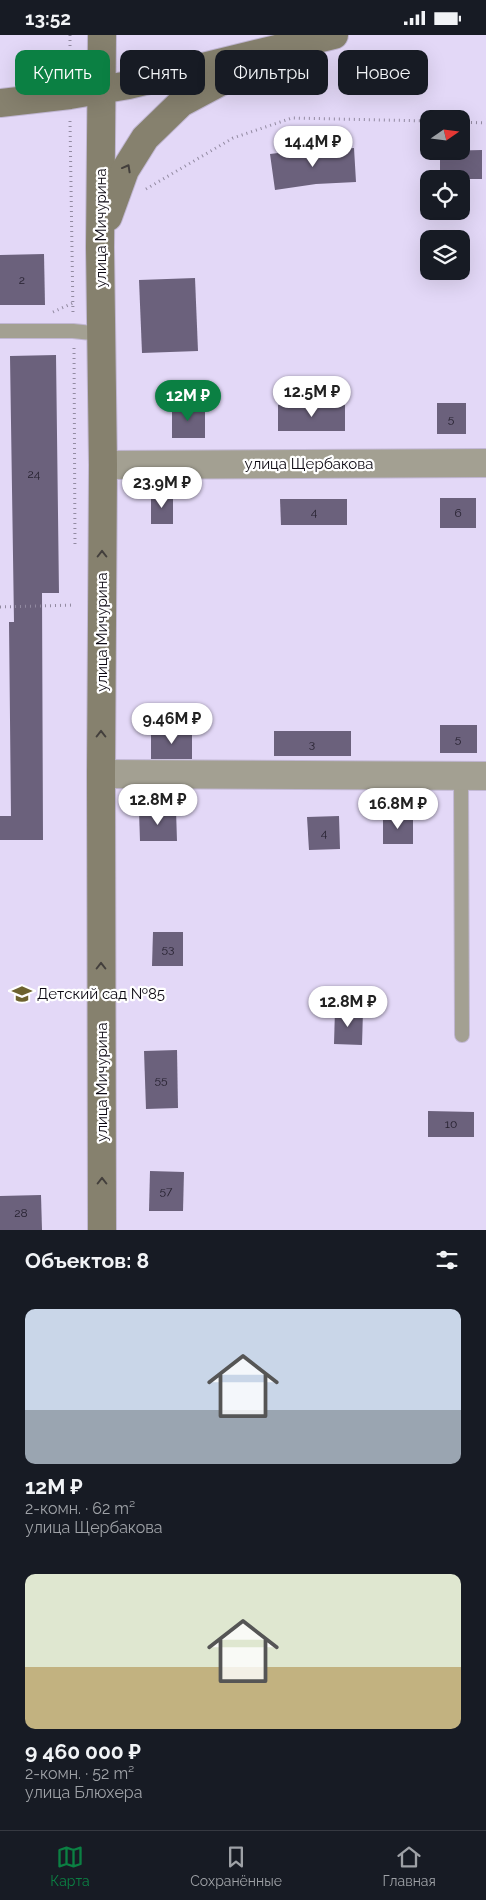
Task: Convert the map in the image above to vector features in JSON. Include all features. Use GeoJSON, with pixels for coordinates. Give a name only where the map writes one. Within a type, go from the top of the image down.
{"type":"FeatureCollection","features":[{"type":"Feature","properties":{"kind":"street","name":"улица Мичурина"},"geometry":{"type":"LineString","coordinates":[[102,35],[102,50]]}},
{"type":"Feature","properties":{"kind":"street"},"geometry":{"type":"LineString","coordinates":[[110,88],[129,85],[334,35]]}},
{"type":"Feature","properties":{"kind":"street"},"geometry":{"type":"LineString","coordinates":[[100,247],[112,203],[125,170],[145,138],[181,103],[291,44]]}},
{"type":"Feature","properties":{"kind":"street"},"geometry":{"type":"LineString","coordinates":[[0,103],[67,95]]}},
{"type":"Feature","properties":{"kind":"street","name":"улица Мичурина"},"geometry":{"type":"LineString","coordinates":[[102,95],[100,247],[103,465],[100,774],[102,1230]]}},
{"type":"Feature","properties":{"kind":"street","name":"улица Щербакова"},"geometry":{"type":"LineString","coordinates":[[103,465],[486,463]]}},
{"type":"Feature","properties":{"kind":"street"},"geometry":{"type":"LineString","coordinates":[[100,774],[473,776]]}},
{"type":"Feature","properties":{"kind":"lane"},"geometry":{"type":"LineString","coordinates":[[0,331],[101,333]]}},
{"type":"Feature","properties":{"kind":"lane"},"geometry":{"type":"LineString","coordinates":[[462,1035],[473,776]]}},
{"type":"Feature","properties":{"kind":"path"},"geometry":{"type":"LineString","coordinates":[[145,190],[233,137],[292,118],[420,121]]}},
{"type":"Feature","properties":{"kind":"path"},"geometry":{"type":"LineString","coordinates":[[470,122],[486,123]]}},
{"type":"Feature","properties":{"kind":"path"},"geometry":{"type":"LineString","coordinates":[[0,607],[75,605]]}},
{"type":"Feature","properties":{"kind":"building"},"geometry":{"type":"Polygon","coordinates":[[[354,148],[356,182],[316,184],[275,190],[270,154],[302,150],[302,152],[354,148]]]}},
{"type":"Feature","properties":{"kind":"building"},"geometry":{"type":"Polygon","coordinates":[[[470,150],[482,150],[482,179],[470,179],[470,170],[440,170],[440,160],[470,160],[470,150]]]}},
{"type":"Feature","properties":{"kind":"building"},"geometry":{"type":"Polygon","coordinates":[[[44,254],[45,305],[0,305],[0,255],[44,254]]]}},
{"type":"Feature","properties":{"kind":"building"},"geometry":{"type":"Polygon","coordinates":[[[195,278],[198,351],[142,353],[139,280],[195,278]]]}},
{"type":"Feature","properties":{"kind":"building"},"geometry":{"type":"Polygon","coordinates":[[[56,355],[59,593],[42,593],[43,840],[0,840],[0,816],[11,816],[9,622],[14,622],[10,356],[56,355]]]}},
{"type":"Feature","properties":{"kind":"building"},"geometry":{"type":"Polygon","coordinates":[[[437,403],[466,403],[466,434],[437,434],[437,403]]]}},
{"type":"Feature","properties":{"kind":"building"},"geometry":{"type":"Polygon","coordinates":[[[278,405],[345,405],[345,431],[278,431],[278,405]]]}},
{"type":"Feature","properties":{"kind":"building"},"geometry":{"type":"Polygon","coordinates":[[[172,407],[205,407],[205,438],[172,438],[172,407]]]}},
{"type":"Feature","properties":{"kind":"building"},"geometry":{"type":"Polygon","coordinates":[[[151,495],[173,495],[173,524],[151,524],[151,495]]]}},
{"type":"Feature","properties":{"kind":"building"},"geometry":{"type":"Polygon","coordinates":[[[440,498],[476,498],[476,528],[440,528],[440,498]]]}},
{"type":"Feature","properties":{"kind":"building"},"geometry":{"type":"Polygon","coordinates":[[[280,499],[347,499],[347,525],[281,525],[280,499]]]}},
{"type":"Feature","properties":{"kind":"building"},"geometry":{"type":"Polygon","coordinates":[[[440,725],[477,725],[477,753],[440,753],[440,725]]]}},
{"type":"Feature","properties":{"kind":"building"},"geometry":{"type":"Polygon","coordinates":[[[151,730],[192,730],[192,759],[151,759],[151,730]]]}},
{"type":"Feature","properties":{"kind":"building"},"geometry":{"type":"Polygon","coordinates":[[[274,731],[351,731],[351,756],[274,756],[274,731]]]}},
{"type":"Feature","properties":{"kind":"building"},"geometry":{"type":"Polygon","coordinates":[[[176,810],[177,841],[140,841],[139,811],[176,810]]]}},
{"type":"Feature","properties":{"kind":"building"},"geometry":{"type":"Polygon","coordinates":[[[339,816],[340,849],[309,850],[307,817],[339,816]]]}},
{"type":"Feature","properties":{"kind":"building"},"geometry":{"type":"Polygon","coordinates":[[[383,816],[413,816],[413,844],[383,844],[383,816]]]}},
{"type":"Feature","properties":{"kind":"building"},"geometry":{"type":"Polygon","coordinates":[[[153,932],[183,932],[183,966],[152,966],[153,932]]]}},
{"type":"Feature","properties":{"kind":"building"},"geometry":{"type":"Polygon","coordinates":[[[335,1010],[363,1011],[362,1045],[334,1044],[335,1010]]]}},
{"type":"Feature","properties":{"kind":"building"},"geometry":{"type":"Polygon","coordinates":[[[177,1050],[178,1108],[146,1109],[144,1051],[177,1050]]]}},
{"type":"Feature","properties":{"kind":"building"},"geometry":{"type":"Polygon","coordinates":[[[428,1111],[474,1112],[474,1137],[428,1137],[428,1111]]]}},
{"type":"Feature","properties":{"kind":"building"},"geometry":{"type":"Polygon","coordinates":[[[150,1171],[184,1172],[183,1211],[149,1211],[150,1171]]]}},
{"type":"Feature","properties":{"kind":"building"},"geometry":{"type":"Polygon","coordinates":[[[41,1195],[42,1230],[0,1230],[0,1196],[41,1195]]]}},
{"type":"Feature","properties":{"kind":"place","name":"Детский сад №85"},"geometry":{"type":"Point","coordinates":[22,994]}}]}
